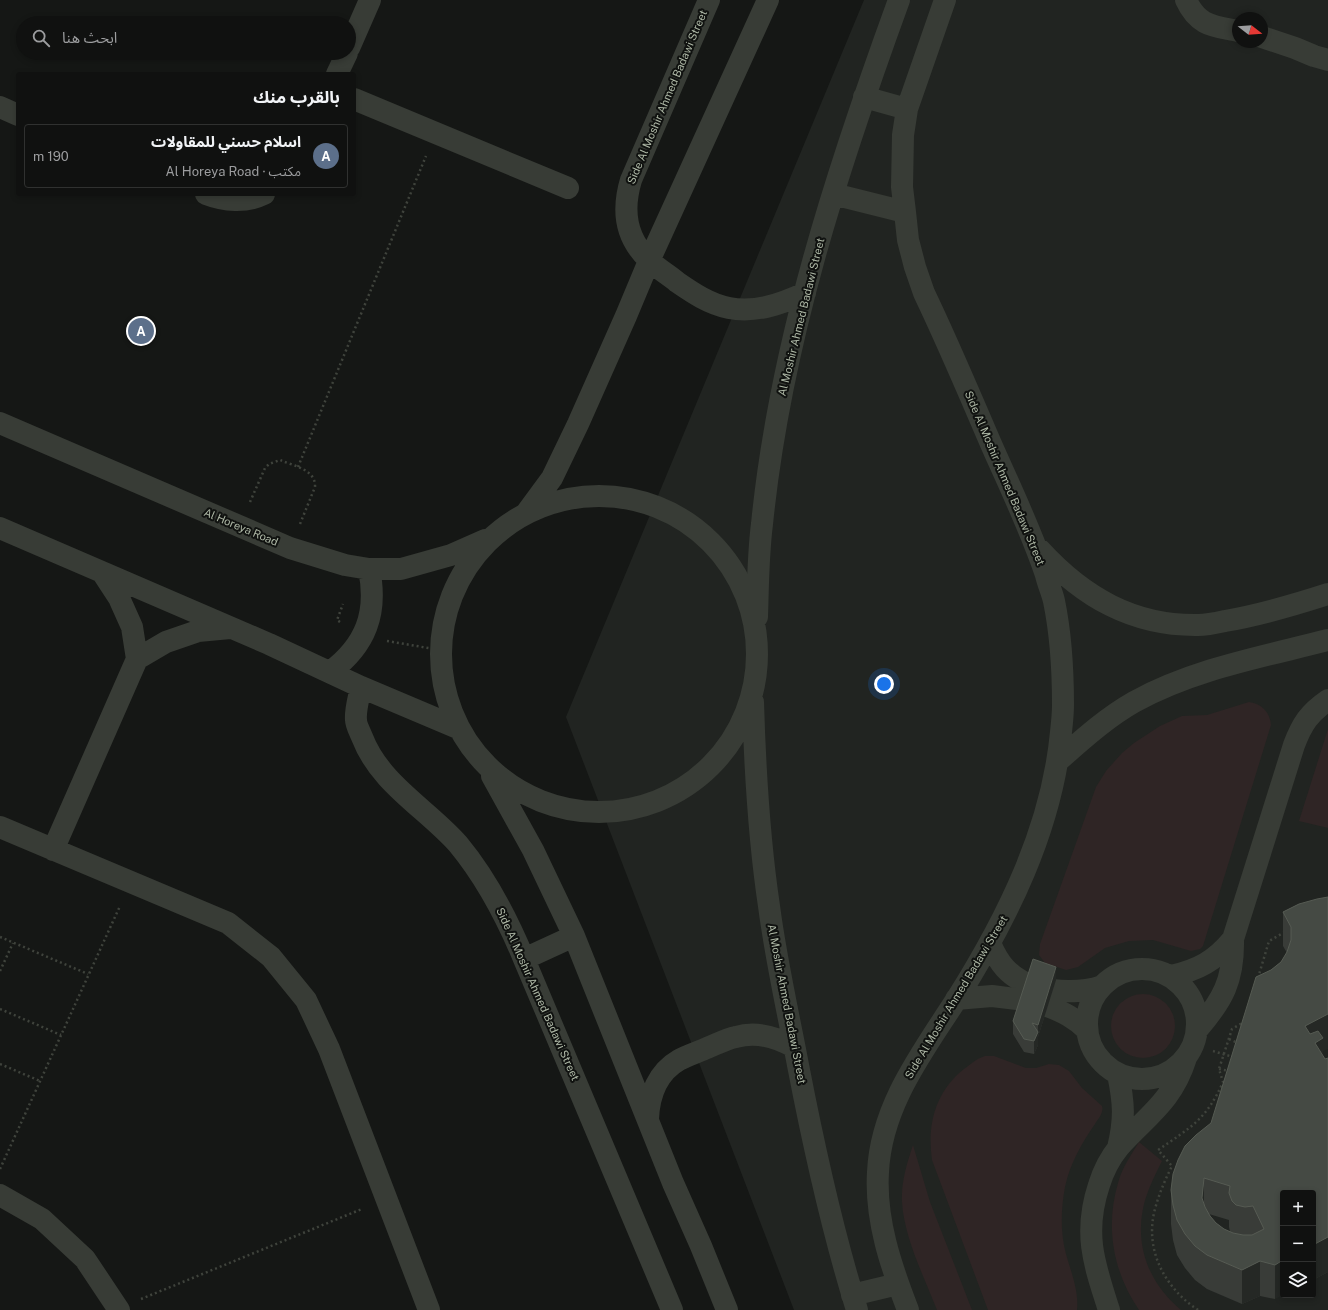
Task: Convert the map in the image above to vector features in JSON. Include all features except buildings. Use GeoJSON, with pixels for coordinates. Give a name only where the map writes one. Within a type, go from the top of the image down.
{"type":"FeatureCollection","features":[{"type":"Feature","properties":{"kind":"street"},"geometry":{"type":"LineString","coordinates":[[356,32],[370,0]]}},
{"type":"Feature","properties":{"kind":"street","name":"Side Al Moshir Ahmed Badawi Street"},"geometry":{"type":"LineString","coordinates":[[709,0],[631,180],[627,194],[627,223],[639,250],[649,261],[693,293],[710,302],[728,308],[748,310],[767,308],[805,293]]}},
{"type":"Feature","properties":{"kind":"street"},"geometry":{"type":"LineString","coordinates":[[527,512],[552,478],[768,0]]}},
{"type":"Feature","properties":{"kind":"street","name":"Al Moshir Ahmed Badawi Street"},"geometry":{"type":"LineString","coordinates":[[757,644],[761,526],[781,394],[790,350],[833,194],[864,96],[899,0]]}},
{"type":"Feature","properties":{"kind":"street","name":"Side Al Moshir Ahmed Badawi Street"},"geometry":{"type":"LineString","coordinates":[[908,1310],[898,1284],[880,1225],[878,1171],[881,1144],[888,1119],[898,1094],[927,1044],[990,943],[1006,914],[1031,854],[1050,798],[1059,760],[1064,707],[1061,653],[1054,600],[1036,546],[924,293],[910,247],[902,187],[903,135],[907,109],[945,0]]}},
{"type":"Feature","properties":{"kind":"street"},"geometry":{"type":"LineString","coordinates":[[1186,0],[1195,15],[1207,24],[1232,30]]}},
{"type":"Feature","properties":{"kind":"street"},"geometry":{"type":"LineString","coordinates":[[1268,39],[1328,60]]}},
{"type":"Feature","properties":{"kind":"street"},"geometry":{"type":"LineString","coordinates":[[338,72],[344,60]]}},
{"type":"Feature","properties":{"kind":"street"},"geometry":{"type":"LineString","coordinates":[[864,96],[907,109]]}},
{"type":"Feature","properties":{"kind":"street"},"geometry":{"type":"LineString","coordinates":[[356,100],[568,188]]}},
{"type":"Feature","properties":{"kind":"street"},"geometry":{"type":"LineString","coordinates":[[0,107],[16,114]]}},
{"type":"Feature","properties":{"kind":"street"},"geometry":{"type":"LineString","coordinates":[[833,194],[905,212]]}},
{"type":"Feature","properties":{"kind":"street"},"geometry":{"type":"LineString","coordinates":[[213,196],[232,201],[257,198],[260,196]]}},
{"type":"Feature","properties":{"kind":"street","name":"Al Horeya Road"},"geometry":{"type":"LineString","coordinates":[[0,423],[290,548],[344,565],[369,569],[401,569],[451,555],[491,537]]}},
{"type":"Feature","properties":{"kind":"street"},"geometry":{"type":"LineString","coordinates":[[486,767],[515,790],[549,806],[586,813],[623,811],[658,801],[691,783],[719,758],[739,727],[753,692],[757,644],[750,606],[734,570],[709,540],[678,516],[642,501],[603,495],[564,499],[527,512],[491,537],[470,561],[454,588],[444,618],[440,650],[442,677],[448,703],[458,728],[486,767],[533,850],[574,936],[727,1310]]}},
{"type":"Feature","properties":{"kind":"street"},"geometry":{"type":"LineString","coordinates":[[0,528],[269,644],[361,687],[458,728]]}},
{"type":"Feature","properties":{"kind":"street"},"geometry":{"type":"LineString","coordinates":[[1036,546],[1058,569],[1082,589],[1108,605],[1138,616],[1168,624],[1199,625],[1246,618],[1328,594]]}},
{"type":"Feature","properties":{"kind":"street"},"geometry":{"type":"LineString","coordinates":[[330,672],[344,662],[364,633],[370,617],[372,601],[372,585],[369,569]]}},
{"type":"Feature","properties":{"kind":"street"},"geometry":{"type":"LineString","coordinates":[[53,850],[137,659],[132,627],[119,598],[102,572]]}},
{"type":"Feature","properties":{"kind":"street"},"geometry":{"type":"LineString","coordinates":[[137,659],[166,642],[198,631],[230,628]]}},
{"type":"Feature","properties":{"kind":"street"},"geometry":{"type":"LineString","coordinates":[[1059,760],[1104,721],[1133,703],[1163,688],[1194,675],[1328,640]]}},
{"type":"Feature","properties":{"kind":"street","name":"Side Al Moshir Ahmed Badawi Street"},"geometry":{"type":"LineString","coordinates":[[361,687],[356,721],[365,744],[375,762],[387,778],[441,826],[458,845],[482,876],[502,910],[672,1310]]}},
{"type":"Feature","properties":{"kind":"street","name":"Al Moshir Ahmed Badawi Street"},"geometry":{"type":"LineString","coordinates":[[753,692],[755,763],[761,843],[778,961],[811,1130],[828,1206],[855,1303]]}},
{"type":"Feature","properties":{"kind":"street"},"geometry":{"type":"LineString","coordinates":[[1197,1030],[1217,1004],[1231,973],[1234,956],[1233,939],[1294,745],[1307,718],[1317,707],[1328,700]]}},
{"type":"Feature","properties":{"kind":"street"},"geometry":{"type":"LineString","coordinates":[[0,828],[228,923],[271,957],[306,1000],[330,1049],[427,1309]]}},
{"type":"Feature","properties":{"kind":"street"},"geometry":{"type":"LineString","coordinates":[[524,959],[574,936]]}},
{"type":"Feature","properties":{"kind":"street"},"geometry":{"type":"LineString","coordinates":[[1171,976],[1206,964],[1216,957],[1233,939]]}},
{"type":"Feature","properties":{"kind":"street"},"geometry":{"type":"LineString","coordinates":[[956,999],[1026,992],[1018,979],[1001,964],[990,943]]}},
{"type":"Feature","properties":{"kind":"street"},"geometry":{"type":"LineString","coordinates":[[1109,1310],[1095,1266],[1090,1231],[1097,1190],[1108,1163],[1118,1148],[1162,1103],[1173,1089],[1181,1074],[1186,1057],[1193,1044],[1197,1030],[1197,1019],[1192,999],[1183,986],[1171,976],[1157,970],[1142,968],[1127,970],[1113,976],[1102,986],[1093,999],[1088,1014],[1087,1030],[1090,1044],[1097,1056],[1107,1066],[1118,1074],[1132,1078],[1148,1079],[1162,1075],[1175,1068],[1186,1057]]}},
{"type":"Feature","properties":{"kind":"street"},"geometry":{"type":"LineString","coordinates":[[1087,1030],[1050,998],[1102,986]]}},
{"type":"Feature","properties":{"kind":"street"},"geometry":{"type":"LineString","coordinates":[[648,1119],[649,1104],[653,1091],[668,1068],[680,1060],[736,1037],[748,1035],[772,1037],[794,1046]]}},
{"type":"Feature","properties":{"kind":"street"},"geometry":{"type":"LineString","coordinates":[[1118,1074],[1124,1112],[1118,1148]]}},
{"type":"Feature","properties":{"kind":"street"},"geometry":{"type":"LineString","coordinates":[[0,1195],[42,1219],[85,1259],[118,1309]]}},
{"type":"Feature","properties":{"kind":"street"},"geometry":{"type":"LineString","coordinates":[[855,1303],[898,1284]]}},
{"type":"Feature","properties":{"kind":"path"},"geometry":{"type":"LineString","coordinates":[[298,467],[436,133]]}},
{"type":"Feature","properties":{"kind":"path"},"geometry":{"type":"LineString","coordinates":[[240,527],[265,468],[280,460],[298,467],[313,475],[316,483],[290,548]]}},
{"type":"Feature","properties":{"kind":"path"},"geometry":{"type":"LineString","coordinates":[[0,1169],[130,882]]}},
{"type":"Feature","properties":{"kind":"path"},"geometry":{"type":"LineString","coordinates":[[1257,982],[1269,941],[1289,930]]}},
{"type":"Feature","properties":{"kind":"path"},"geometry":{"type":"LineString","coordinates":[[0,937],[88,974]]}},
{"type":"Feature","properties":{"kind":"path"},"geometry":{"type":"LineString","coordinates":[[0,971],[12,943]]}},
{"type":"Feature","properties":{"kind":"path"},"geometry":{"type":"LineString","coordinates":[[0,1009],[61,1035]]}},
{"type":"Feature","properties":{"kind":"path"},"geometry":{"type":"LineString","coordinates":[[1198,1310],[1186,1302],[1164,1277],[1157,1261],[1153,1245],[1152,1228],[1154,1211],[1159,1194],[1172,1166],[1158,1150],[1194,1125],[1216,1098],[1223,1082],[1219,1069],[1232,1029],[1244,1022],[1246,1015]]}},
{"type":"Feature","properties":{"kind":"path"},"geometry":{"type":"LineString","coordinates":[[1229,1039],[1242,1045]]}},
{"type":"Feature","properties":{"kind":"path"},"geometry":{"type":"LineString","coordinates":[[1229,1055],[1238,1058]]}},
{"type":"Feature","properties":{"kind":"path"},"geometry":{"type":"LineString","coordinates":[[0,1064],[40,1081]]}},
{"type":"Feature","properties":{"kind":"path"},"geometry":{"type":"LineString","coordinates":[[1219,1069],[1234,1072]]}},
{"type":"Feature","properties":{"kind":"path"},"geometry":{"type":"LineString","coordinates":[[118,1309],[387,1200]]}},
{"type":"Feature","properties":{"kind":"shaded area"},"geometry":{"type":"Polygon","coordinates":[[[864,0],[1328,0],[1328,1310],[794,1310],[566,717],[864,0]]]}},
{"type":"Feature","properties":{"kind":"shaded area"},"geometry":{"type":"Polygon","coordinates":[[[1249,702],[1254,703],[1264,709],[1269,716],[1271,725],[1203,946],[1200,949],[1191,951],[1153,940],[1129,941],[1105,948],[1078,967],[1066,970],[1045,963],[1039,955],[1040,944],[1096,787],[1106,771],[1122,753],[1134,743],[1160,726],[1182,716],[1207,715],[1249,702]]]}},
{"type":"Feature","properties":{"kind":"shaded area"},"geometry":{"type":"Polygon","coordinates":[[[1328,729],[1328,828],[1299,821],[1328,729]]]}},
{"type":"Feature","properties":{"kind":"shaded area"},"geometry":{"type":"Polygon","coordinates":[[[1143,994],[1161,1000],[1169,1008],[1175,1026],[1169,1044],[1161,1052],[1143,1058],[1125,1052],[1117,1044],[1111,1026],[1117,1008],[1125,1000],[1143,994]]]}},
{"type":"Feature","properties":{"kind":"shaded area"},"geometry":{"type":"Polygon","coordinates":[[[985,1056],[994,1056],[1026,1068],[1036,1068],[1049,1064],[1059,1065],[1069,1071],[1082,1088],[1102,1106],[1100,1116],[1085,1139],[1073,1162],[1067,1179],[1064,1195],[1062,1220],[1064,1246],[1076,1289],[1077,1310],[988,1310],[932,1160],[932,1122],[940,1099],[954,1078],[964,1069],[985,1056]]]}},
{"type":"Feature","properties":{"kind":"shaded area"},"geometry":{"type":"Polygon","coordinates":[[[1139,1142],[1162,1161],[1144,1204],[1141,1220],[1143,1249],[1147,1263],[1160,1288],[1181,1310],[1139,1310],[1123,1280],[1114,1249],[1112,1216],[1114,1200],[1122,1172],[1139,1142]]]}},
{"type":"Feature","properties":{"kind":"shaded area"},"geometry":{"type":"Polygon","coordinates":[[[913,1145],[930,1202],[972,1310],[937,1310],[915,1257],[906,1229],[902,1202],[903,1180],[913,1145]]]}},
{"type":"Feature","properties":{"kind":"place","name":"اسلام حسني للمقاولات"},"geometry":{"type":"Point","coordinates":[141,331]}}]}
